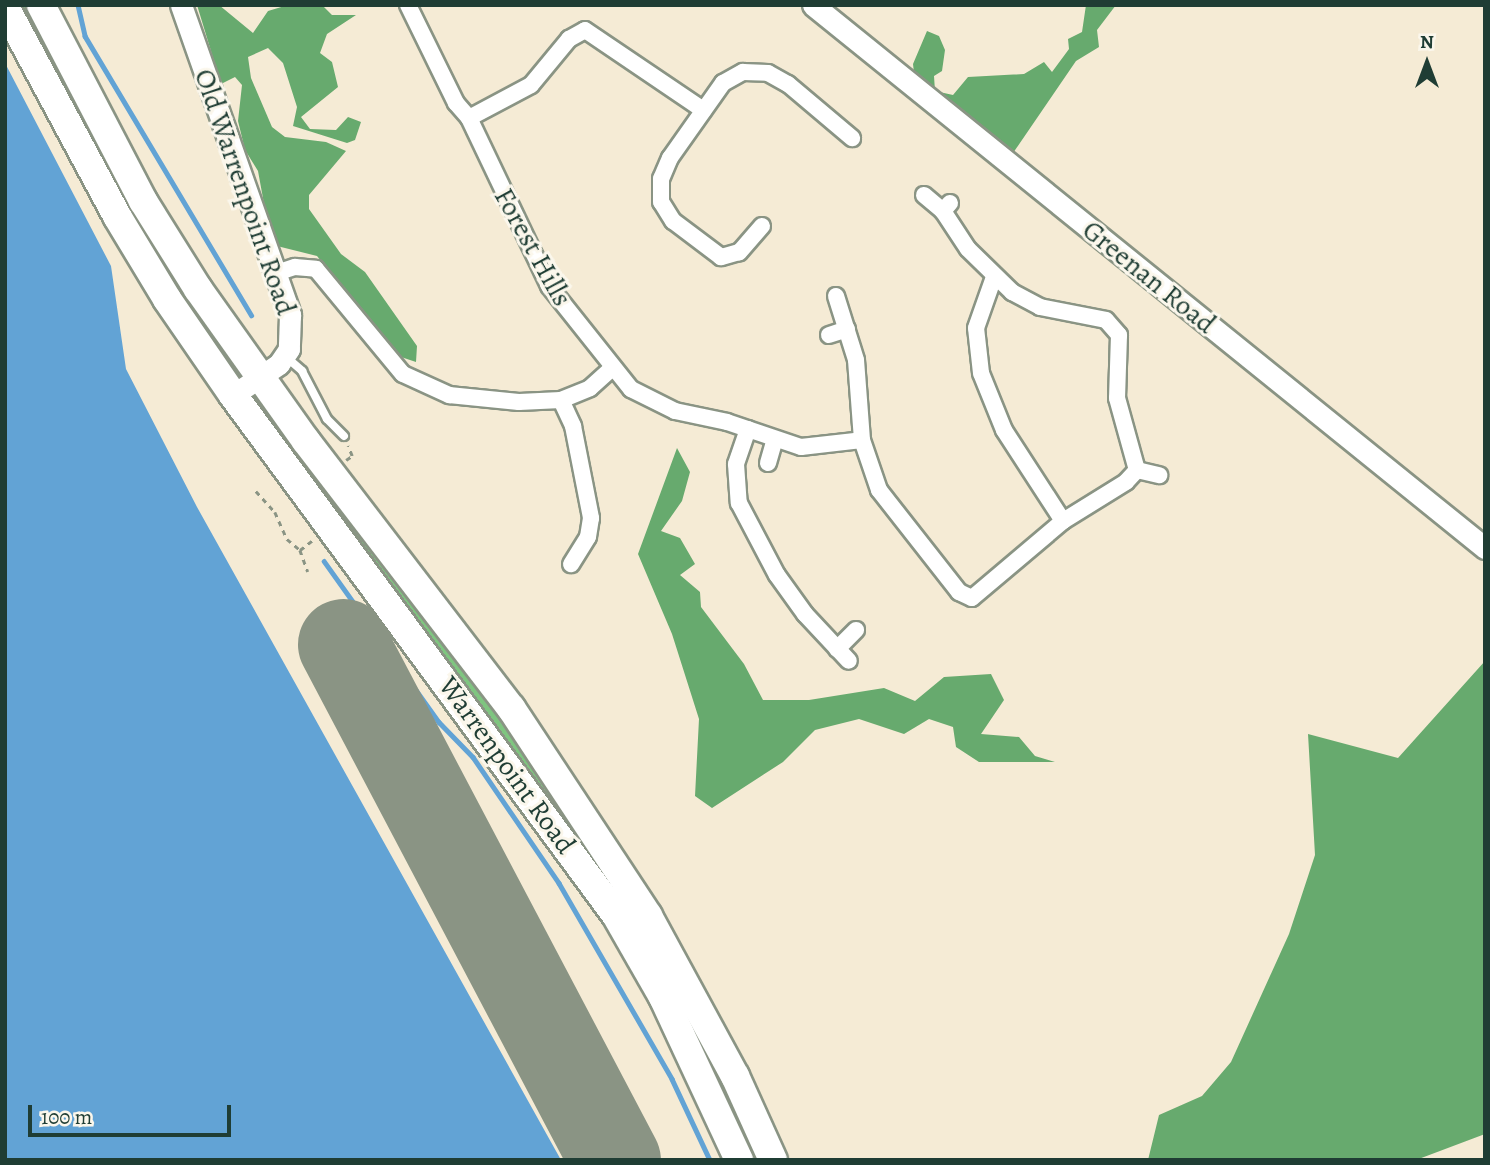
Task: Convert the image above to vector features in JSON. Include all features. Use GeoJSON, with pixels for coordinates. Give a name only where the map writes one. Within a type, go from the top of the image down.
{"type":"FeatureCollection","features":[{"type":"Feature","properties":{"kind":"highway","name":"Warrenpoint Road"},"geometry":{"type":"LineString","coordinates":[[41,5],[143,201],[260,378],[511,708],[649,915],[735,1076],[773,1160]]}},
{"type":"Feature","properties":{"kind":"highway","name":"Warrenpoint Road"},"geometry":{"type":"LineString","coordinates":[[5,7],[117,216],[233,396],[616,915],[663,997],[739,1160]]}},
{"type":"Feature","properties":{"kind":"street","name":"Old Warrenpoint Road"},"geometry":{"type":"LineString","coordinates":[[181,5],[273,274],[290,315],[292,335],[285,356],[260,378],[233,396]]}},
{"type":"Feature","properties":{"kind":"street","name":"Forest Hills"},"geometry":{"type":"LineString","coordinates":[[408,5],[456,103],[469,118],[549,286],[611,369],[631,389],[659,405],[775,439],[814,447],[862,440]]}},
{"type":"Feature","properties":{"kind":"street","name":"Greenan Road"},"geometry":{"type":"LineString","coordinates":[[813,5],[1481,540]]}},
{"type":"Feature","properties":{"kind":"street"},"geometry":{"type":"LineString","coordinates":[[469,118],[531,86],[576,32],[585,30],[703,110]]}},
{"type":"Feature","properties":{"kind":"street"},"geometry":{"type":"LineString","coordinates":[[762,226],[740,251],[721,257],[691,238],[666,213],[661,191],[665,168],[703,110],[732,76],[768,73],[788,84],[852,138]]}},
{"type":"Feature","properties":{"kind":"street"},"geometry":{"type":"LineString","coordinates":[[924,195],[947,207],[994,277],[1029,302],[1114,326],[1120,346],[1117,398],[1137,470]]}},
{"type":"Feature","properties":{"kind":"street"},"geometry":{"type":"LineString","coordinates":[[273,274],[295,267],[316,269],[392,362],[433,390],[502,401],[561,400],[590,388],[611,369]]}},
{"type":"Feature","properties":{"kind":"street"},"geometry":{"type":"LineString","coordinates":[[994,277],[976,328],[981,373],[1004,430],[1063,521]]}},
{"type":"Feature","properties":{"kind":"street"},"geometry":{"type":"LineString","coordinates":[[836,296],[856,360],[862,440],[872,474],[888,506],[965,597],[979,595],[1063,521],[1126,482],[1137,470]]}},
{"type":"Feature","properties":{"kind":"street"},"geometry":{"type":"LineString","coordinates":[[829,335],[847,329]]}},
{"type":"Feature","properties":{"kind":"street"},"geometry":{"type":"LineString","coordinates":[[561,400],[573,426],[591,507],[588,537],[574,556],[563,539]]}},
{"type":"Feature","properties":{"kind":"street"},"geometry":{"type":"LineString","coordinates":[[748,429],[736,464],[739,503],[777,575],[849,661]]}},
{"type":"Feature","properties":{"kind":"street"},"geometry":{"type":"LineString","coordinates":[[768,463],[775,439]]}},
{"type":"Feature","properties":{"kind":"street"},"geometry":{"type":"LineString","coordinates":[[1137,470],[1159,475]]}},
{"type":"Feature","properties":{"kind":"street"},"geometry":{"type":"LineString","coordinates":[[837,649],[856,630]]}},
{"type":"Feature","properties":{"kind":"lane"},"geometry":{"type":"LineString","coordinates":[[285,356],[302,371],[327,419],[344,436]]}},
{"type":"Feature","properties":{"kind":"path"},"geometry":{"type":"LineString","coordinates":[[341,464],[352,456],[344,436]]}},
{"type":"Feature","properties":{"kind":"path"},"geometry":{"type":"LineString","coordinates":[[256,491],[275,512],[287,539],[300,550],[308,572]]}},
{"type":"Feature","properties":{"kind":"green space"},"geometry":{"type":"Polygon","coordinates":[[[13,5],[31,5],[240,364],[229,373],[154,263],[13,5]]]}},
{"type":"Feature","properties":{"kind":"green space"},"geometry":{"type":"Polygon","coordinates":[[[197,5],[219,5],[253,33],[268,11],[288,5],[322,5],[332,15],[356,15],[327,34],[320,53],[332,62],[338,87],[301,117],[310,129],[336,130],[348,117],[361,122],[355,140],[347,143],[293,126],[297,107],[283,63],[268,48],[248,57],[251,78],[272,127],[285,137],[326,142],[346,151],[309,195],[309,209],[341,254],[365,272],[417,346],[416,362],[398,356],[317,256],[277,246],[269,231],[258,171],[245,150],[238,121],[242,85],[235,77],[221,84],[197,5]]]}},
{"type":"Feature","properties":{"kind":"green space"},"geometry":{"type":"Polygon","coordinates":[[[1086,5],[1116,5],[1097,30],[1099,47],[1076,61],[1011,156],[923,90],[923,78],[914,73],[913,64],[927,31],[939,36],[945,50],[942,71],[934,76],[935,91],[953,95],[968,77],[1024,74],[1044,62],[1052,72],[1069,49],[1068,39],[1082,32],[1086,5]]]}},
{"type":"Feature","properties":{"kind":"green space"},"geometry":{"type":"Polygon","coordinates":[[[258,393],[583,826],[673,971],[764,1160],[748,1160],[655,964],[521,762],[255,400],[258,393]]]}},
{"type":"Feature","properties":{"kind":"green space"},"geometry":{"type":"Polygon","coordinates":[[[677,448],[690,472],[682,501],[661,531],[680,538],[695,564],[680,575],[700,592],[701,607],[744,664],[763,700],[809,700],[884,688],[915,701],[944,677],[991,674],[1004,700],[981,734],[1019,737],[1035,756],[1055,762],[979,762],[956,747],[953,727],[929,719],[904,734],[859,719],[815,730],[783,762],[712,808],[695,796],[699,719],[672,634],[638,554],[677,448]]]}},
{"type":"Feature","properties":{"kind":"green space"},"geometry":{"type":"Polygon","coordinates":[[[1485,661],[1485,1134],[1416,1160],[1148,1160],[1159,1115],[1202,1096],[1231,1062],[1289,934],[1315,855],[1308,734],[1398,758],[1485,661]]]}},
{"type":"Feature","properties":{"kind":"water"},"geometry":{"type":"Polygon","coordinates":[[[5,63],[111,266],[126,369],[197,507],[561,1160],[5,1160],[5,63]]]}},
{"type":"Feature","properties":{"kind":"waterway"},"geometry":{"type":"LineString","coordinates":[[78,5],[85,36],[251,315]]}},
{"type":"Feature","properties":{"kind":"waterway"},"geometry":{"type":"LineString","coordinates":[[324,561],[439,722],[473,757],[559,883],[672,1079],[710,1160]]}},
{"type":"Feature","properties":{"kind":"runway"},"geometry":{"type":"LineString","coordinates":[[343,644],[615,1160]]}}]}
